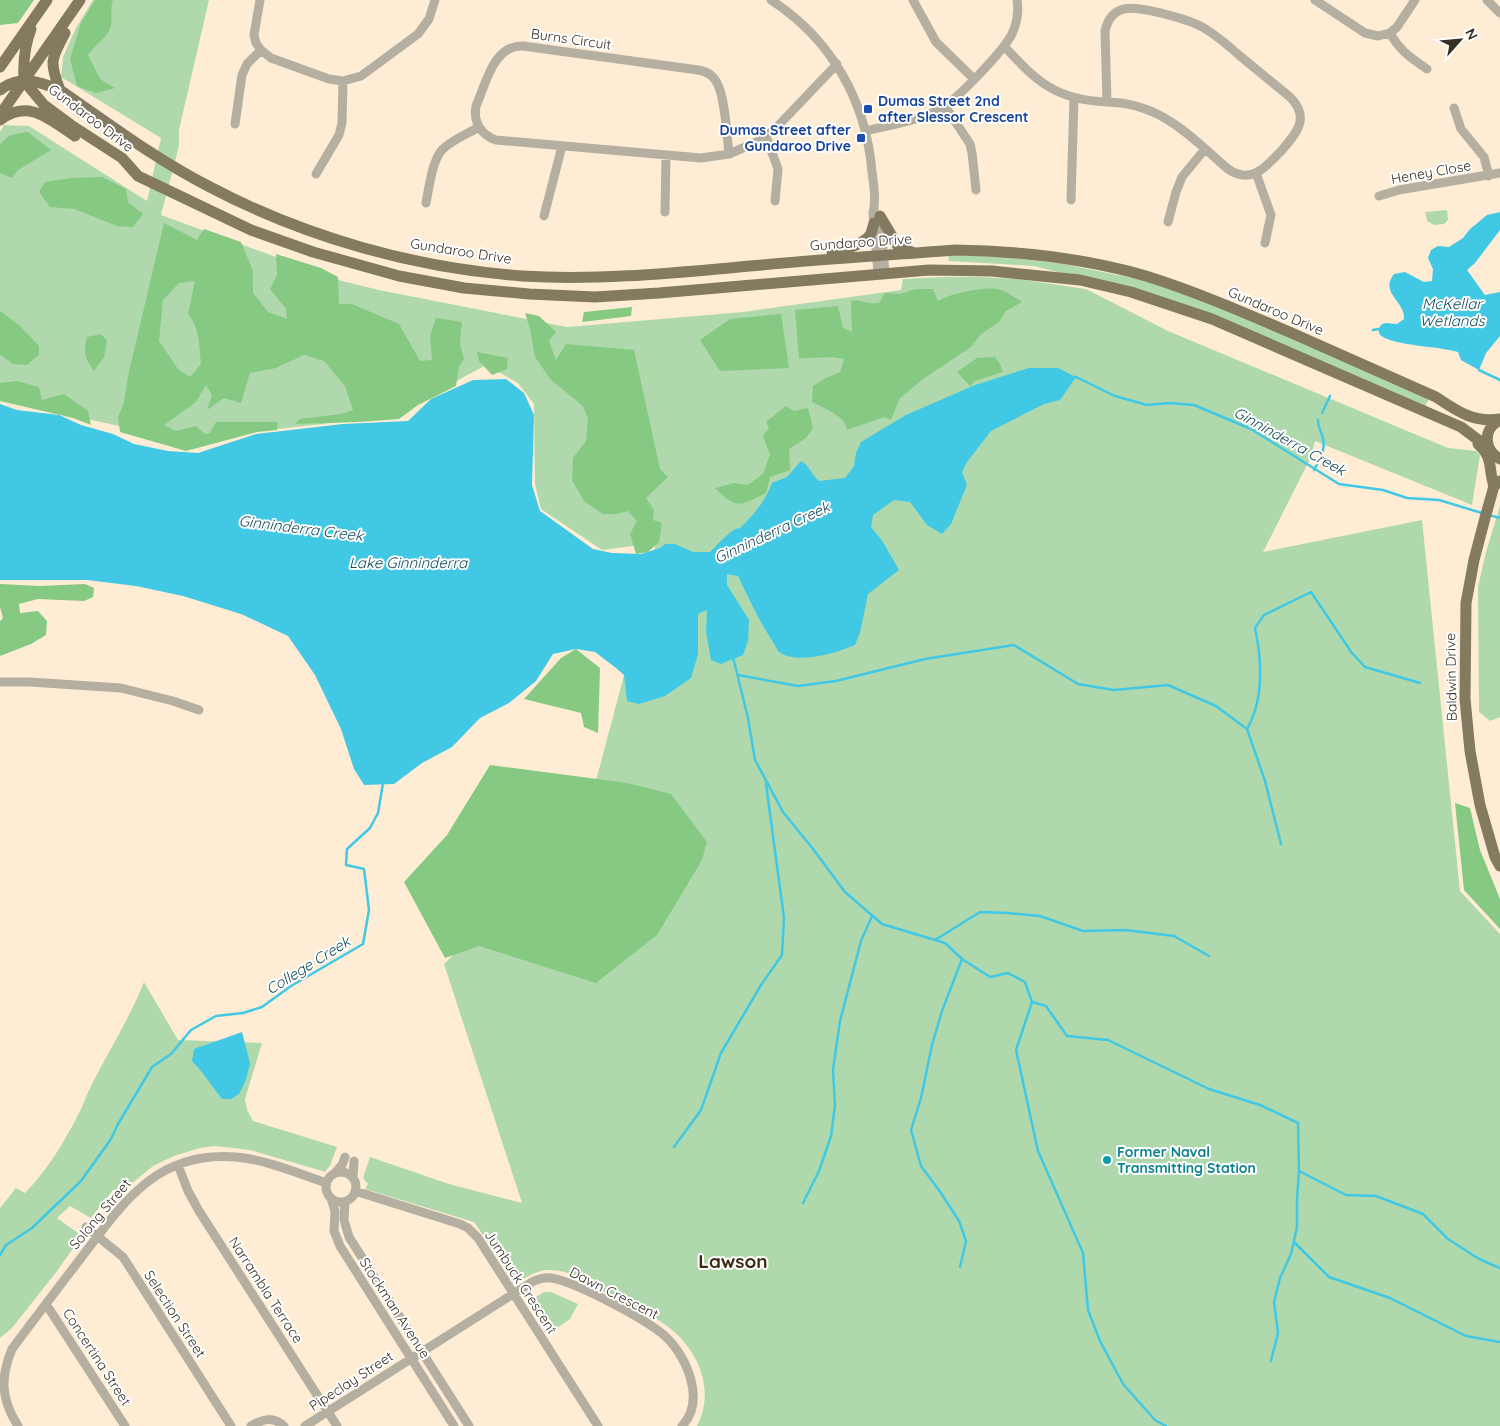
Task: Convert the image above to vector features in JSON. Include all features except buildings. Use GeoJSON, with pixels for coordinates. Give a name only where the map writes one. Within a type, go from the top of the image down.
{"type":"FeatureCollection","features":[{"type":"Feature","properties":{"kind":"main road"},"geometry":{"type":"LineString","coordinates":[[0,67],[47,0]]}},
{"type":"Feature","properties":{"kind":"main road"},"geometry":{"type":"LineString","coordinates":[[0,115],[78,2]]}},
{"type":"Feature","properties":{"kind":"main road"},"geometry":{"type":"LineString","coordinates":[[60,90],[52,66],[52,56],[69,25],[78,2]]}},
{"type":"Feature","properties":{"kind":"main road"},"geometry":{"type":"LineString","coordinates":[[24,81],[23,65],[26,42],[36,15]]}},
{"type":"Feature","properties":{"kind":"main road"},"geometry":{"type":"LineString","coordinates":[[0,90],[7,85],[24,81]]}},
{"type":"Feature","properties":{"kind":"main road","name":"Gundaroo Drive"},"geometry":{"type":"LineString","coordinates":[[24,81],[36,81],[60,90],[148,151],[212,188],[267,214],[332,239],[418,261],[521,276],[597,278],[955,250],[994,250],[1092,263],[1187,289],[1436,397],[1458,412],[1475,419],[1487,421],[1500,419]]}},
{"type":"Feature","properties":{"kind":"main road","name":"Gundaroo Drive"},"geometry":{"type":"LineString","coordinates":[[24,81],[44,105],[122,158],[138,176],[251,230],[313,252],[399,276],[464,288],[528,294],[595,297],[951,269],[1012,272],[1080,280],[1131,292],[1212,319],[1460,427],[1489,448],[1492,454],[1500,460]]}},
{"type":"Feature","properties":{"kind":"main road"},"geometry":{"type":"LineString","coordinates":[[0,120],[16,110],[26,110],[44,116],[138,176]]}},
{"type":"Feature","properties":{"kind":"main road"},"geometry":{"type":"LineString","coordinates":[[811,260],[844,250],[864,240],[870,235],[877,219],[899,248],[913,253]]}},
{"type":"Feature","properties":{"kind":"main road"},"geometry":{"type":"LineString","coordinates":[[1489,448],[1488,433],[1493,424],[1500,419]]}},
{"type":"Feature","properties":{"kind":"main road","name":"Baldwin Drive"},"geometry":{"type":"LineString","coordinates":[[1460,427],[1486,453],[1490,461],[1491,478],[1497,484],[1477,550],[1466,603],[1464,699],[1470,751],[1480,805],[1495,857],[1500,866]]}},
{"type":"Feature","properties":{"kind":"street"},"geometry":{"type":"LineString","coordinates":[[260,0],[254,35],[256,43],[261,50],[268,56],[280,61],[329,79],[343,81],[361,76],[418,34],[429,19],[436,0]]}},
{"type":"Feature","properties":{"kind":"street"},"geometry":{"type":"LineString","coordinates":[[772,0],[812,33],[837,64],[854,96],[866,131],[872,166],[875,204],[873,213],[877,219],[882,273]]}},
{"type":"Feature","properties":{"kind":"street"},"geometry":{"type":"LineString","coordinates":[[913,0],[936,42],[974,78]]}},
{"type":"Feature","properties":{"kind":"street"},"geometry":{"type":"LineString","coordinates":[[866,131],[926,115],[945,106],[960,93],[1004,46],[1011,35],[1016,22],[1017,0]]}},
{"type":"Feature","properties":{"kind":"street"},"geometry":{"type":"LineString","coordinates":[[1316,0],[1366,33],[1378,36],[1390,33],[1400,23],[1415,0]]}},
{"type":"Feature","properties":{"kind":"street"},"geometry":{"type":"LineString","coordinates":[[1487,0],[1500,14]]}},
{"type":"Feature","properties":{"kind":"street"},"geometry":{"type":"LineString","coordinates":[[1004,46],[1036,79],[1058,92],[1090,102],[1133,105],[1159,114],[1174,123],[1232,171],[1239,174],[1248,175],[1256,173],[1266,166],[1296,134],[1300,126],[1298,108],[1294,100],[1205,29],[1183,19],[1121,4],[1110,19],[1105,31],[1107,102]]}},
{"type":"Feature","properties":{"kind":"street"},"geometry":{"type":"LineString","coordinates":[[1390,33],[1403,53],[1427,69]]}},
{"type":"Feature","properties":{"kind":"street","name":"Burns Circuit"},"geometry":{"type":"LineString","coordinates":[[479,127],[475,115],[476,106],[497,59],[506,50],[523,46],[706,72],[713,77],[720,89],[729,154]]}},
{"type":"Feature","properties":{"kind":"street"},"geometry":{"type":"LineString","coordinates":[[235,124],[242,75],[247,64],[261,50]]}},
{"type":"Feature","properties":{"kind":"street"},"geometry":{"type":"LineString","coordinates":[[426,203],[436,162],[442,151],[450,144],[479,127],[484,134],[496,140],[701,158],[729,154],[745,149],[766,136],[780,124],[837,64]]}},
{"type":"Feature","properties":{"kind":"street"},"geometry":{"type":"LineString","coordinates":[[316,174],[338,135],[342,123],[343,81]]}},
{"type":"Feature","properties":{"kind":"street"},"geometry":{"type":"LineString","coordinates":[[1071,200],[1074,98]]}},
{"type":"Feature","properties":{"kind":"street"},"geometry":{"type":"LineString","coordinates":[[945,106],[970,144],[976,190]]}},
{"type":"Feature","properties":{"kind":"street","name":"Heney Close"},"geometry":{"type":"LineString","coordinates":[[1454,108],[1461,129],[1484,157],[1489,176]]}},
{"type":"Feature","properties":{"kind":"street"},"geometry":{"type":"LineString","coordinates":[[766,136],[778,169],[775,201]]}},
{"type":"Feature","properties":{"kind":"street"},"geometry":{"type":"LineString","coordinates":[[544,216],[562,146]]}},
{"type":"Feature","properties":{"kind":"street"},"geometry":{"type":"LineString","coordinates":[[1168,222],[1182,177],[1205,149]]}},
{"type":"Feature","properties":{"kind":"street"},"geometry":{"type":"LineString","coordinates":[[664,212],[666,155]]}},
{"type":"Feature","properties":{"kind":"street"},"geometry":{"type":"LineString","coordinates":[[1256,173],[1271,215],[1266,243]]}},
{"type":"Feature","properties":{"kind":"street","name":"Heney Close"},"geometry":{"type":"LineString","coordinates":[[1379,196],[1399,190],[1500,173]]}},
{"type":"Feature","properties":{"kind":"street"},"geometry":{"type":"LineString","coordinates":[[0,682],[121,688],[173,701],[199,710]]}},
{"type":"Feature","properties":{"kind":"street","name":"Solong Street"},"geometry":{"type":"LineString","coordinates":[[18,1426],[3,1399],[1,1386],[1,1373],[8,1354],[134,1192],[150,1179],[178,1165],[206,1158],[235,1157],[263,1163],[326,1182]]}},
{"type":"Feature","properties":{"kind":"street"},"geometry":{"type":"LineString","coordinates":[[345,1157],[342,1165],[326,1182],[326,1191],[335,1201],[345,1202],[352,1197],[355,1191],[356,1185],[353,1178],[354,1161]]}},
{"type":"Feature","properties":{"kind":"street","name":"Narrambla Terrace"},"geometry":{"type":"LineString","coordinates":[[178,1165],[188,1191],[199,1211],[337,1426]]}},
{"type":"Feature","properties":{"kind":"street"},"geometry":{"type":"LineString","coordinates":[[335,1173],[344,1172],[353,1178]]}},
{"type":"Feature","properties":{"kind":"street","name":"Jumbuck Crescent"},"geometry":{"type":"LineString","coordinates":[[355,1191],[468,1228],[478,1238],[598,1426]]}},
{"type":"Feature","properties":{"kind":"street","name":"Stockman Avenue"},"geometry":{"type":"LineString","coordinates":[[331,1198],[335,1211],[334,1231],[340,1246],[454,1426]]}},
{"type":"Feature","properties":{"kind":"street","name":"Stockman Avenue"},"geometry":{"type":"LineString","coordinates":[[345,1202],[344,1220],[348,1237],[468,1426]]}},
{"type":"Feature","properties":{"kind":"street","name":"Selection Street"},"geometry":{"type":"LineString","coordinates":[[86,1227],[124,1260],[231,1426]]}},
{"type":"Feature","properties":{"kind":"street","name":"Dawn Crescent"},"geometry":{"type":"LineString","coordinates":[[421,1352],[536,1280],[545,1277],[555,1278],[587,1291],[647,1323],[660,1332],[677,1349],[685,1363],[690,1378],[692,1394],[692,1408],[682,1426]]}},
{"type":"Feature","properties":{"kind":"street","name":"Concertina Street"},"geometry":{"type":"LineString","coordinates":[[46,1304],[124,1426]]}},
{"type":"Feature","properties":{"kind":"street","name":"Pipeclay Street"},"geometry":{"type":"LineString","coordinates":[[306,1426],[421,1352]]}},
{"type":"Feature","properties":{"kind":"street"},"geometry":{"type":"LineString","coordinates":[[251,1426],[267,1419],[284,1426]]}},
{"type":"Feature","properties":{"kind":"green space"},"geometry":{"type":"Polygon","coordinates":[[[0,0],[34,0],[18,23],[0,25],[0,0]]]}},
{"type":"Feature","properties":{"kind":"green space"},"geometry":{"type":"Polygon","coordinates":[[[93,0],[209,0],[179,130],[179,146],[161,215],[342,281],[567,327],[743,312],[901,290],[903,279],[981,277],[1018,279],[1086,289],[1168,331],[1448,448],[1476,451],[1480,455],[1472,505],[1315,441],[1310,459],[1263,552],[1422,520],[1460,891],[1500,934],[1500,1426],[697,1426],[705,1398],[701,1371],[687,1346],[667,1326],[590,1283],[565,1272],[544,1270],[519,1281],[511,1276],[474,1222],[365,1189],[368,1184],[363,1178],[370,1157],[449,1184],[522,1203],[444,964],[584,826],[624,675],[656,543],[602,550],[541,509],[535,484],[534,404],[518,383],[486,365],[392,416],[183,440],[0,400],[0,132],[4,125],[29,126],[147,201],[161,138],[61,77],[63,57],[76,28],[93,0]]]}},
{"type":"Feature","properties":{"kind":"green space"},"geometry":{"type":"Polygon","coordinates":[[[95,0],[113,0],[111,23],[107,34],[88,55],[100,79],[115,88],[96,93],[77,86],[70,59],[81,23],[95,0]]]}},
{"type":"Feature","properties":{"kind":"green space"},"geometry":{"type":"Polygon","coordinates":[[[28,132],[51,150],[18,170],[12,178],[0,173],[0,144],[10,135],[28,132]]]}},
{"type":"Feature","properties":{"kind":"green space"},"geometry":{"type":"Polygon","coordinates":[[[102,177],[126,189],[128,202],[143,214],[133,227],[117,226],[75,209],[50,207],[39,192],[45,182],[71,178],[102,177]]]}},
{"type":"Feature","properties":{"kind":"green space"},"geometry":{"type":"Polygon","coordinates":[[[1447,210],[1448,220],[1444,224],[1434,225],[1427,221],[1425,212],[1447,210]]]}},
{"type":"Feature","properties":{"kind":"green space"},"geometry":{"type":"Polygon","coordinates":[[[164,223],[197,240],[204,229],[241,242],[253,271],[253,293],[268,312],[287,319],[286,309],[270,289],[277,275],[276,254],[321,268],[338,277],[339,304],[352,304],[399,324],[420,361],[432,360],[430,336],[436,318],[462,322],[460,344],[464,359],[459,367],[456,386],[418,405],[399,419],[295,424],[300,419],[341,414],[353,410],[345,386],[324,361],[304,355],[276,368],[250,373],[241,403],[224,398],[207,410],[212,395],[206,385],[196,402],[164,425],[176,431],[196,426],[205,434],[210,433],[216,422],[278,422],[277,430],[257,432],[186,451],[120,432],[118,417],[124,403],[128,376],[164,223]],[[195,281],[179,283],[163,300],[159,341],[178,369],[190,377],[201,364],[197,331],[188,314],[195,281]]]}},
{"type":"Feature","properties":{"kind":"green space"},"geometry":{"type":"Polygon","coordinates":[[[948,255],[989,256],[1059,263],[1142,280],[1212,303],[1429,399],[1425,406],[1326,363],[1065,274],[1034,266],[949,261],[948,255]]]}},
{"type":"Feature","properties":{"kind":"green space"},"geometry":{"type":"Polygon","coordinates":[[[916,289],[933,289],[938,301],[969,291],[995,289],[1006,292],[1022,302],[1006,311],[999,322],[981,334],[971,347],[923,379],[900,398],[891,420],[884,417],[847,430],[846,425],[838,417],[812,402],[813,386],[840,372],[844,359],[833,357],[799,358],[795,310],[838,306],[843,328],[852,332],[851,301],[879,303],[885,293],[900,294],[916,289]]]}},
{"type":"Feature","properties":{"kind":"green space"},"geometry":{"type":"Polygon","coordinates":[[[632,307],[631,316],[582,322],[584,312],[632,307]]]}},
{"type":"Feature","properties":{"kind":"green space"},"geometry":{"type":"Polygon","coordinates":[[[0,311],[19,325],[39,346],[39,355],[27,365],[13,364],[0,355],[0,311]]]}},
{"type":"Feature","properties":{"kind":"green space"},"geometry":{"type":"Polygon","coordinates":[[[525,313],[539,316],[556,332],[549,341],[556,360],[566,344],[634,350],[660,469],[668,477],[646,498],[654,510],[653,520],[662,523],[659,542],[648,552],[636,554],[630,534],[637,521],[628,511],[617,514],[603,514],[584,501],[572,480],[573,458],[586,441],[588,418],[583,406],[551,380],[535,357],[525,313]]]}},
{"type":"Feature","properties":{"kind":"green space"},"geometry":{"type":"Polygon","coordinates":[[[781,314],[789,368],[720,371],[700,340],[730,319],[781,314]]]}},
{"type":"Feature","properties":{"kind":"green space"},"geometry":{"type":"Polygon","coordinates":[[[101,334],[107,341],[104,357],[94,371],[86,355],[86,342],[87,337],[101,334]]]}},
{"type":"Feature","properties":{"kind":"green space"},"geometry":{"type":"Polygon","coordinates":[[[477,352],[508,358],[507,369],[492,375],[479,361],[477,352]]]}},
{"type":"Feature","properties":{"kind":"green space"},"geometry":{"type":"Polygon","coordinates":[[[995,357],[1003,372],[975,381],[970,386],[957,372],[977,358],[995,357]]]}},
{"type":"Feature","properties":{"kind":"green space"},"geometry":{"type":"Polygon","coordinates":[[[17,381],[39,387],[42,400],[64,394],[88,411],[91,425],[73,418],[0,401],[0,383],[17,381]]]}},
{"type":"Feature","properties":{"kind":"green space"},"geometry":{"type":"Polygon","coordinates":[[[786,406],[794,411],[808,408],[813,428],[806,438],[789,449],[790,470],[770,477],[766,493],[739,504],[728,500],[715,488],[734,483],[748,485],[763,474],[770,455],[763,436],[769,428],[766,422],[786,406]]]}},
{"type":"Feature","properties":{"kind":"green space"},"geometry":{"type":"Polygon","coordinates":[[[1500,506],[1500,717],[1490,721],[1479,712],[1478,587],[1500,506]]]}},
{"type":"Feature","properties":{"kind":"green space"},"geometry":{"type":"Polygon","coordinates":[[[0,584],[40,586],[85,584],[94,588],[93,597],[84,601],[38,599],[19,604],[20,613],[38,611],[47,621],[46,635],[31,644],[0,656],[0,621],[3,618],[0,607],[0,584]]]}},
{"type":"Feature","properties":{"kind":"green space"},"geometry":{"type":"Polygon","coordinates":[[[576,649],[600,668],[598,733],[584,727],[581,713],[524,699],[561,658],[576,649]]]}},
{"type":"Feature","properties":{"kind":"green space"},"geometry":{"type":"Polygon","coordinates":[[[490,765],[627,783],[671,794],[707,842],[702,860],[657,935],[596,983],[479,946],[445,958],[404,882],[447,835],[490,765]]]}},
{"type":"Feature","properties":{"kind":"green space"},"geometry":{"type":"Polygon","coordinates":[[[1455,803],[1470,808],[1480,850],[1500,899],[1500,929],[1464,890],[1455,803]]]}},
{"type":"Feature","properties":{"kind":"green space"},"geometry":{"type":"Polygon","coordinates":[[[144,982],[178,1040],[262,1043],[245,1099],[247,1110],[253,1121],[337,1147],[330,1166],[326,1172],[250,1150],[215,1146],[200,1148],[174,1156],[153,1166],[125,1189],[113,1190],[91,1218],[70,1206],[57,1218],[78,1233],[74,1247],[12,1328],[0,1338],[0,1208],[16,1188],[25,1193],[47,1167],[60,1147],[77,1117],[144,982]]]}},
{"type":"Feature","properties":{"kind":"green space"},"geometry":{"type":"Polygon","coordinates":[[[544,1292],[551,1292],[578,1304],[570,1319],[554,1330],[533,1299],[544,1292]]]}},
{"type":"Feature","properties":{"kind":"water","name":"McKellar Wetlands"},"geometry":{"type":"Polygon","coordinates":[[[1500,212],[1500,230],[1475,263],[1467,270],[1485,295],[1500,292],[1500,336],[1486,353],[1479,370],[1461,360],[1458,352],[1406,344],[1380,335],[1378,329],[1382,324],[1397,324],[1404,319],[1404,313],[1391,292],[1390,281],[1394,274],[1405,272],[1424,282],[1432,281],[1433,269],[1428,258],[1431,250],[1438,246],[1449,247],[1463,238],[1470,229],[1487,215],[1500,212]]]}},
{"type":"Feature","properties":{"kind":"water","name":"Lake Ginninderra"},"geometry":{"type":"Polygon","coordinates":[[[1029,368],[1058,368],[1076,377],[1060,400],[1044,404],[991,431],[967,462],[962,472],[967,485],[951,524],[942,534],[927,525],[910,502],[894,500],[873,515],[871,527],[883,542],[899,570],[868,594],[860,633],[855,645],[827,654],[806,658],[787,656],[779,652],[738,576],[727,574],[727,585],[749,620],[748,641],[743,655],[721,664],[711,660],[706,631],[707,610],[698,614],[698,654],[691,678],[665,696],[639,704],[627,701],[624,675],[595,652],[576,649],[553,654],[536,681],[509,703],[480,718],[452,747],[422,763],[394,784],[364,785],[354,769],[341,729],[315,675],[288,636],[241,614],[183,596],[136,586],[87,580],[0,580],[0,404],[17,410],[59,415],[81,425],[113,434],[134,444],[168,451],[198,453],[256,434],[343,424],[408,421],[431,399],[473,380],[506,379],[524,393],[534,415],[532,485],[540,511],[593,549],[612,553],[641,554],[660,548],[665,544],[675,544],[693,552],[710,552],[750,518],[763,501],[772,483],[787,477],[801,461],[819,481],[845,478],[854,466],[856,453],[861,442],[906,415],[975,385],[1029,368]]]}},
{"type":"Feature","properties":{"kind":"water"},"geometry":{"type":"Polygon","coordinates":[[[242,1032],[250,1063],[246,1080],[239,1094],[231,1099],[222,1099],[192,1061],[194,1049],[242,1032]]]}},
{"type":"Feature","properties":{"kind":"waterway"},"geometry":{"type":"LineString","coordinates":[[1373,330],[1378,329]]}},
{"type":"Feature","properties":{"kind":"waterway"},"geometry":{"type":"LineString","coordinates":[[1479,370],[1500,380]]}},
{"type":"Feature","properties":{"kind":"waterway","name":"Ginninderra Creek"},"geometry":{"type":"LineString","coordinates":[[1073,378],[1076,377],[1115,396],[1147,405],[1170,403],[1194,405],[1251,429],[1339,484],[1383,490],[1407,498],[1439,500],[1482,513]]}},
{"type":"Feature","properties":{"kind":"waterway"},"geometry":{"type":"LineString","coordinates":[[1322,413],[1330,396]]}},
{"type":"Feature","properties":{"kind":"waterway"},"geometry":{"type":"LineString","coordinates":[[1314,470],[1324,444],[1318,420]]}},
{"type":"Feature","properties":{"kind":"waterway","name":"Ginninderra Creek"},"geometry":{"type":"LineString","coordinates":[[1489,515],[1500,518]]}},
{"type":"Feature","properties":{"kind":"waterway"},"geometry":{"type":"LineString","coordinates":[[1247,729],[1253,717],[1259,693],[1260,667],[1255,628],[1264,615],[1311,592],[1352,653],[1365,667],[1420,683]]}},
{"type":"Feature","properties":{"kind":"waterway"},"geometry":{"type":"LineString","coordinates":[[738,675],[798,686],[836,681],[925,659],[1014,645],[1078,684],[1114,690],[1168,685],[1216,706],[1247,729],[1265,781],[1281,844]]}},
{"type":"Feature","properties":{"kind":"waterway"},"geometry":{"type":"LineString","coordinates":[[733,657],[748,718],[755,760],[783,812],[845,892],[882,924],[945,943],[962,959],[990,977],[1008,973],[1025,982],[1032,1002],[1046,1006],[1067,1036],[1108,1040],[1209,1089],[1260,1105],[1298,1123],[1299,1171],[1346,1195],[1376,1196],[1423,1214],[1448,1239],[1479,1259],[1500,1268]]}},
{"type":"Feature","properties":{"kind":"waterway","name":"College Creek"},"geometry":{"type":"LineString","coordinates":[[0,1255],[6,1245],[32,1228],[81,1181],[111,1139],[152,1067],[171,1054],[191,1030],[216,1016],[243,1013],[262,1007],[291,986],[363,944],[369,910],[364,869],[346,865],[347,849],[370,828],[378,813],[383,783]]}},
{"type":"Feature","properties":{"kind":"waterway"},"geometry":{"type":"LineString","coordinates":[[674,1147],[701,1110],[721,1053],[761,985],[782,955],[784,918],[766,784]]}},
{"type":"Feature","properties":{"kind":"waterway"},"geometry":{"type":"LineString","coordinates":[[935,940],[980,912],[1008,913],[1040,916],[1083,931],[1125,930],[1174,936],[1209,956]]}},
{"type":"Feature","properties":{"kind":"waterway"},"geometry":{"type":"LineString","coordinates":[[803,1203],[819,1171],[831,1136],[835,1105],[833,1070],[840,1021],[861,941],[872,916]]}},
{"type":"Feature","properties":{"kind":"waterway"},"geometry":{"type":"LineString","coordinates":[[960,1267],[966,1241],[959,1221],[921,1166],[911,1130],[921,1098],[932,1045],[942,1011],[962,959]]}},
{"type":"Feature","properties":{"kind":"waterway"},"geometry":{"type":"LineString","coordinates":[[1032,1002],[1016,1050],[1038,1151],[1083,1253],[1088,1310],[1100,1341],[1123,1384],[1155,1420],[1166,1426]]}},
{"type":"Feature","properties":{"kind":"waterway"},"geometry":{"type":"LineString","coordinates":[[1271,1361],[1278,1333],[1274,1302],[1280,1278],[1291,1254],[1297,1227],[1299,1171]]}},
{"type":"Feature","properties":{"kind":"waterway"},"geometry":{"type":"LineString","coordinates":[[1294,1242],[1329,1277],[1390,1298],[1466,1336],[1500,1342]]}},
{"type":"Feature","properties":{"kind":"place","name":"Dumas Street 2nd after Slessor Crescent"},"geometry":{"type":"Point","coordinates":[868,109]}},
{"type":"Feature","properties":{"kind":"place","name":"Dumas Street after Gundaroo Drive"},"geometry":{"type":"Point","coordinates":[861,138]}},
{"type":"Feature","properties":{"kind":"place","name":"Former Naval Transmitting Station"},"geometry":{"type":"Point","coordinates":[1107,1160]}},
{"type":"Feature","properties":{"kind":"district","name":"Lawson"},"geometry":{"type":"Point","coordinates":[733,1261]}}]}
